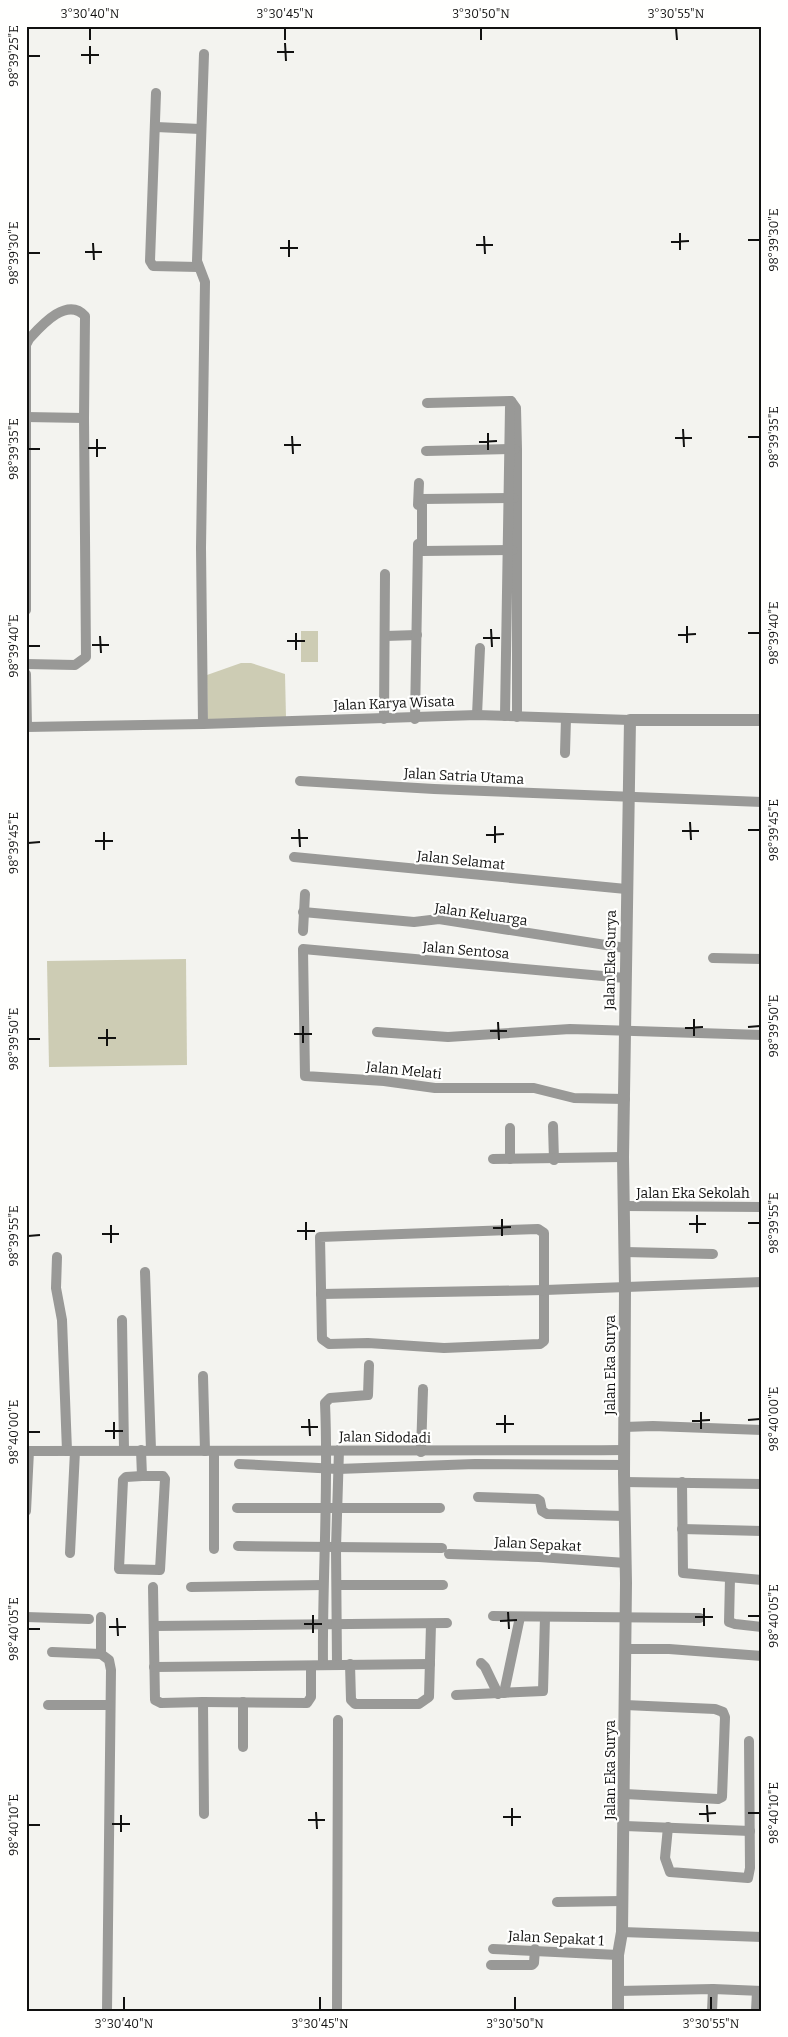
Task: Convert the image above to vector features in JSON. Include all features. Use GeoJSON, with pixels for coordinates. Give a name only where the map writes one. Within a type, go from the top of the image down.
{"type":"FeatureCollection","features":[{"type":"Feature","properties":{"kind":"street"},"geometry":{"type":"LineString","coordinates":[[203,724],[201,548],[205,282],[198,267],[200,129],[204,54]]}},
{"type":"Feature","properties":{"kind":"street"},"geometry":{"type":"LineString","coordinates":[[156,93],[150,261],[154,266],[198,267]]}},
{"type":"Feature","properties":{"kind":"street"},"geometry":{"type":"LineString","coordinates":[[156,128],[200,129]]}},
{"type":"Feature","properties":{"kind":"street"},"geometry":{"type":"LineString","coordinates":[[26,610],[27,344],[29,339],[53,315],[70,310],[85,314],[86,657],[74,665],[26,664]]}},
{"type":"Feature","properties":{"kind":"street"},"geometry":{"type":"LineString","coordinates":[[427,403],[511,402],[513,449],[512,550],[517,717]]}},
{"type":"Feature","properties":{"kind":"street"},"geometry":{"type":"LineString","coordinates":[[27,417],[84,418]]}},
{"type":"Feature","properties":{"kind":"street"},"geometry":{"type":"LineString","coordinates":[[426,451],[513,449]]}},
{"type":"Feature","properties":{"kind":"street"},"geometry":{"type":"LineString","coordinates":[[416,719],[419,484]]}},
{"type":"Feature","properties":{"kind":"street"},"geometry":{"type":"LineString","coordinates":[[512,498],[422,499],[422,551],[512,550]]}},
{"type":"Feature","properties":{"kind":"street"},"geometry":{"type":"LineString","coordinates":[[505,716],[512,550]]}},
{"type":"Feature","properties":{"kind":"street"},"geometry":{"type":"LineString","coordinates":[[384,719],[385,574]]}},
{"type":"Feature","properties":{"kind":"street"},"geometry":{"type":"LineString","coordinates":[[385,636],[417,636]]}},
{"type":"Feature","properties":{"kind":"street"},"geometry":{"type":"LineString","coordinates":[[477,715],[480,648]]}},
{"type":"Feature","properties":{"kind":"street"},"geometry":{"type":"LineString","coordinates":[[26,674],[27,727]]}},
{"type":"Feature","properties":{"kind":"street","name":"Jalan Karya Wisata"},"geometry":{"type":"LineString","coordinates":[[27,727],[416,719],[477,715],[630,720],[762,720]]}},
{"type":"Feature","properties":{"kind":"street"},"geometry":{"type":"LineString","coordinates":[[565,753],[566,718]]}},
{"type":"Feature","properties":{"kind":"street","name":"Jalan Eka Surya"},"geometry":{"type":"LineString","coordinates":[[618,2011],[618,1955],[622,1932],[625,1826],[625,1206],[623,1157],[627,798],[630,720]]}},
{"type":"Feature","properties":{"kind":"street","name":"Jalan Satria Utama"},"geometry":{"type":"LineString","coordinates":[[300,781],[627,798],[762,802]]}},
{"type":"Feature","properties":{"kind":"street","name":"Jalan Selamat"},"geometry":{"type":"LineString","coordinates":[[294,857],[626,889]]}},
{"type":"Feature","properties":{"kind":"street"},"geometry":{"type":"LineString","coordinates":[[303,931],[305,894]]}},
{"type":"Feature","properties":{"kind":"street","name":"Jalan Keluarga"},"geometry":{"type":"LineString","coordinates":[[303,912],[414,922],[439,919],[625,948]]}},
{"type":"Feature","properties":{"kind":"street","name":"Jalan Sentosa"},"geometry":{"type":"LineString","coordinates":[[303,949],[625,978]]}},
{"type":"Feature","properties":{"kind":"street","name":"Jalan Melati"},"geometry":{"type":"LineString","coordinates":[[303,949],[306,1076],[384,1081],[435,1088],[534,1088],[574,1098],[625,1099]]}},
{"type":"Feature","properties":{"kind":"street"},"geometry":{"type":"LineString","coordinates":[[713,958],[762,959]]}},
{"type":"Feature","properties":{"kind":"street"},"geometry":{"type":"LineString","coordinates":[[377,1032],[448,1037],[570,1029],[762,1034]]}},
{"type":"Feature","properties":{"kind":"street"},"geometry":{"type":"LineString","coordinates":[[553,1126],[554,1160]]}},
{"type":"Feature","properties":{"kind":"street"},"geometry":{"type":"LineString","coordinates":[[510,1128],[510,1158]]}},
{"type":"Feature","properties":{"kind":"street"},"geometry":{"type":"LineString","coordinates":[[493,1159],[554,1160],[623,1157]]}},
{"type":"Feature","properties":{"kind":"street","name":"Jalan Eka Sekolah"},"geometry":{"type":"LineString","coordinates":[[625,1206],[762,1207]]}},
{"type":"Feature","properties":{"kind":"street"},"geometry":{"type":"LineString","coordinates":[[538,1229],[544,1233],[545,1290],[544,1341],[540,1344],[444,1348],[324,1342],[322,1336],[320,1237],[538,1229]]}},
{"type":"Feature","properties":{"kind":"street"},"geometry":{"type":"LineString","coordinates":[[625,1252],[713,1254]]}},
{"type":"Feature","properties":{"kind":"street"},"geometry":{"type":"LineString","coordinates":[[57,1257],[56,1288],[62,1320],[71,1451],[70,1553]]}},
{"type":"Feature","properties":{"kind":"street"},"geometry":{"type":"LineString","coordinates":[[142,1476],[146,1450],[145,1272]]}},
{"type":"Feature","properties":{"kind":"street"},"geometry":{"type":"LineString","coordinates":[[321,1294],[545,1290],[762,1282]]}},
{"type":"Feature","properties":{"kind":"street"},"geometry":{"type":"LineString","coordinates":[[122,1320],[124,1450]]}},
{"type":"Feature","properties":{"kind":"street"},"geometry":{"type":"LineString","coordinates":[[337,1664],[337,1507],[333,1468],[327,1450],[327,1400],[368,1396],[369,1365]]}},
{"type":"Feature","properties":{"kind":"street"},"geometry":{"type":"LineString","coordinates":[[202,1376],[209,1452],[214,1549]]}},
{"type":"Feature","properties":{"kind":"street"},"geometry":{"type":"LineString","coordinates":[[422,1452],[423,1389]]}},
{"type":"Feature","properties":{"kind":"street"},"geometry":{"type":"LineString","coordinates":[[624,1427],[653,1426],[762,1430]]}},
{"type":"Feature","properties":{"kind":"street","name":"Jalan Sidodadi"},"geometry":{"type":"LineString","coordinates":[[28,1451],[146,1450],[209,1452],[339,1450],[422,1452],[624,1450]]}},
{"type":"Feature","properties":{"kind":"street"},"geometry":{"type":"LineString","coordinates":[[323,1666],[322,1624],[325,1507],[333,1468],[339,1450]]}},
{"type":"Feature","properties":{"kind":"street"},"geometry":{"type":"LineString","coordinates":[[26,1511],[28,1451]]}},
{"type":"Feature","properties":{"kind":"street"},"geometry":{"type":"LineString","coordinates":[[239,1464],[333,1468],[475,1464],[624,1465]]}},
{"type":"Feature","properties":{"kind":"street"},"geometry":{"type":"LineString","coordinates":[[142,1476],[163,1476],[165,1479],[160,1570],[119,1569],[122,1480],[126,1477],[142,1476]]}},
{"type":"Feature","properties":{"kind":"street"},"geometry":{"type":"LineString","coordinates":[[624,1482],[762,1484]]}},
{"type":"Feature","properties":{"kind":"street"},"geometry":{"type":"LineString","coordinates":[[682,1482],[683,1572],[762,1580]]}},
{"type":"Feature","properties":{"kind":"street"},"geometry":{"type":"LineString","coordinates":[[478,1497],[537,1499],[540,1502],[542,1512],[547,1514],[625,1516]]}},
{"type":"Feature","properties":{"kind":"street"},"geometry":{"type":"LineString","coordinates":[[237,1508],[440,1508]]}},
{"type":"Feature","properties":{"kind":"street"},"geometry":{"type":"LineString","coordinates":[[682,1529],[762,1531]]}},
{"type":"Feature","properties":{"kind":"street","name":"Jalan Sepakat"},"geometry":{"type":"LineString","coordinates":[[238,1546],[446,1551],[626,1563]]}},
{"type":"Feature","properties":{"kind":"street"},"geometry":{"type":"LineString","coordinates":[[730,1578],[729,1622],[762,1627]]}},
{"type":"Feature","properties":{"kind":"street"},"geometry":{"type":"LineString","coordinates":[[338,1585],[443,1585]]}},
{"type":"Feature","properties":{"kind":"street"},"geometry":{"type":"LineString","coordinates":[[191,1587],[323,1586]]}},
{"type":"Feature","properties":{"kind":"street"},"geometry":{"type":"LineString","coordinates":[[153,1588],[154,1695],[156,1702],[307,1703],[311,1697],[311,1666]]}},
{"type":"Feature","properties":{"kind":"street"},"geometry":{"type":"LineString","coordinates":[[101,1616],[101,1654]]}},
{"type":"Feature","properties":{"kind":"street"},"geometry":{"type":"LineString","coordinates":[[493,1616],[700,1618]]}},
{"type":"Feature","properties":{"kind":"street"},"geometry":{"type":"LineString","coordinates":[[26,1617],[89,1620]]}},
{"type":"Feature","properties":{"kind":"street"},"geometry":{"type":"LineString","coordinates":[[501,1694],[520,1617]]}},
{"type":"Feature","properties":{"kind":"street"},"geometry":{"type":"LineString","coordinates":[[456,1695],[543,1691],[545,1617]]}},
{"type":"Feature","properties":{"kind":"street"},"geometry":{"type":"LineString","coordinates":[[154,1626],[447,1623]]}},
{"type":"Feature","properties":{"kind":"street"},"geometry":{"type":"LineString","coordinates":[[350,1664],[351,1700],[360,1705],[419,1704],[425,1702],[429,1697],[431,1624]]}},
{"type":"Feature","properties":{"kind":"street"},"geometry":{"type":"LineString","coordinates":[[626,1649],[669,1649],[762,1656]]}},
{"type":"Feature","properties":{"kind":"street"},"geometry":{"type":"LineString","coordinates":[[52,1652],[101,1654],[107,1657],[110,1664],[107,2011]]}},
{"type":"Feature","properties":{"kind":"street"},"geometry":{"type":"LineString","coordinates":[[481,1663],[501,1694]]}},
{"type":"Feature","properties":{"kind":"street"},"geometry":{"type":"LineString","coordinates":[[154,1666],[430,1664]]}},
{"type":"Feature","properties":{"kind":"street"},"geometry":{"type":"LineString","coordinates":[[203,1702],[204,1814]]}},
{"type":"Feature","properties":{"kind":"street"},"geometry":{"type":"LineString","coordinates":[[243,1702],[243,1747]]}},
{"type":"Feature","properties":{"kind":"street"},"geometry":{"type":"LineString","coordinates":[[48,1706],[109,1705]]}},
{"type":"Feature","properties":{"kind":"street"},"geometry":{"type":"LineString","coordinates":[[625,1705],[715,1709],[723,1712],[725,1717],[722,1797],[718,1799],[625,1794]]}},
{"type":"Feature","properties":{"kind":"street"},"geometry":{"type":"LineString","coordinates":[[337,2011],[338,1720]]}},
{"type":"Feature","properties":{"kind":"street"},"geometry":{"type":"LineString","coordinates":[[668,1827],[666,1858],[670,1872],[748,1878],[750,1872],[749,1741]]}},
{"type":"Feature","properties":{"kind":"street"},"geometry":{"type":"LineString","coordinates":[[625,1826],[750,1831]]}},
{"type":"Feature","properties":{"kind":"street"},"geometry":{"type":"LineString","coordinates":[[557,1902],[622,1901]]}},
{"type":"Feature","properties":{"kind":"street"},"geometry":{"type":"LineString","coordinates":[[622,1932],[762,1937]]}},
{"type":"Feature","properties":{"kind":"street","name":"Jalan Sepakat 1"},"geometry":{"type":"LineString","coordinates":[[493,1949],[535,1949],[618,1955]]}},
{"type":"Feature","properties":{"kind":"street"},"geometry":{"type":"LineString","coordinates":[[491,1965],[532,1964],[534,1963],[535,1949]]}},
{"type":"Feature","properties":{"kind":"street"},"geometry":{"type":"LineString","coordinates":[[712,2011],[713,1989]]}},
{"type":"Feature","properties":{"kind":"street"},"geometry":{"type":"LineString","coordinates":[[618,1991],[713,1989],[759,1991],[756,2011]]}},
{"type":"Feature","properties":{"kind":"green space"},"geometry":{"type":"Polygon","coordinates":[[[301,631],[318,631],[318,662],[301,662],[301,631]]]}},
{"type":"Feature","properties":{"kind":"green space"},"geometry":{"type":"Polygon","coordinates":[[[241,663],[251,663],[285,674],[286,718],[208,719],[207,675],[241,663]]]}},
{"type":"Feature","properties":{"kind":"green space"},"geometry":{"type":"Polygon","coordinates":[[[186,959],[187,1065],[49,1067],[47,961],[186,959]]]}}]}
